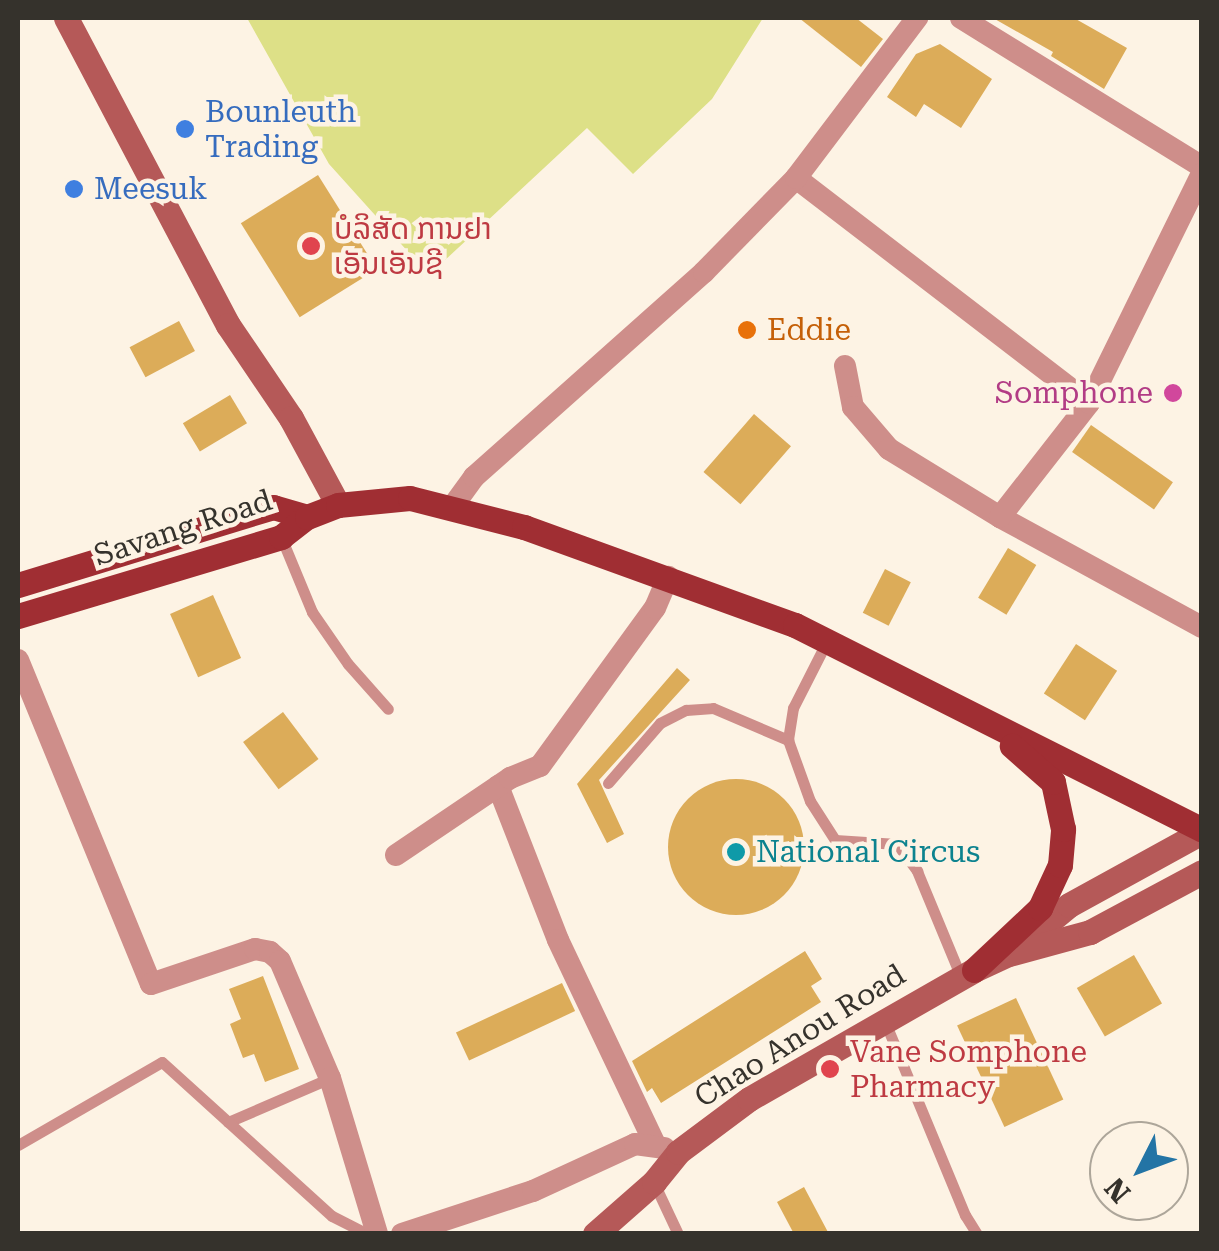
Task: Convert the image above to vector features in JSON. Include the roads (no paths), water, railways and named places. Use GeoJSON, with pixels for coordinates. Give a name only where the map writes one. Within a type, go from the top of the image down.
{"type":"FeatureCollection","features":[{"type":"Feature","properties":{"kind":"main road"},"geometry":{"type":"LineString","coordinates":[[307,517],[338,505],[410,498],[453,506],[668,577],[827,641],[1202,831]]}},
{"type":"Feature","properties":{"kind":"main road","name":"Savang Road"},"geometry":{"type":"LineString","coordinates":[[18,585],[273,507],[307,517]]}},
{"type":"Feature","properties":{"kind":"main road","name":"Savang Road"},"geometry":{"type":"LineString","coordinates":[[18,616],[281,536],[307,517]]}},
{"type":"Feature","properties":{"kind":"main road"},"geometry":{"type":"LineString","coordinates":[[956,705],[1053,782],[1063,829],[1060,864],[1040,908],[968,974]]}},
{"type":"Feature","properties":{"kind":"street"},"geometry":{"type":"LineString","coordinates":[[66,18],[228,325],[291,418],[338,505]]}},
{"type":"Feature","properties":{"kind":"street"},"geometry":{"type":"LineString","coordinates":[[453,506],[474,477],[704,272],[796,178],[917,18]]}},
{"type":"Feature","properties":{"kind":"street"},"geometry":{"type":"LineString","coordinates":[[965,18],[1202,170],[1090,403],[1000,517]]}},
{"type":"Feature","properties":{"kind":"street"},"geometry":{"type":"LineString","coordinates":[[796,178],[1090,403]]}},
{"type":"Feature","properties":{"kind":"street"},"geometry":{"type":"LineString","coordinates":[[845,366],[853,407],[889,449],[1000,517],[1202,627]]}},
{"type":"Feature","properties":{"kind":"street"},"geometry":{"type":"LineString","coordinates":[[396,854],[498,786],[540,766],[655,608],[668,577]]}},
{"type":"Feature","properties":{"kind":"street"},"geometry":{"type":"LineString","coordinates":[[18,660],[144,976],[151,984],[161,983],[255,949],[270,952],[280,960],[330,1078],[377,1234]]}},
{"type":"Feature","properties":{"kind":"street"},"geometry":{"type":"LineString","coordinates":[[498,786],[558,940],[667,1148]]}},
{"type":"Feature","properties":{"kind":"street","name":"Chao Anou Road"},"geometry":{"type":"LineString","coordinates":[[1009,954],[1069,906],[1202,831]]}},
{"type":"Feature","properties":{"kind":"street","name":"Chao Anou Road"},"geometry":{"type":"LineString","coordinates":[[595,1234],[654,1182],[667,1148],[884,1018],[1009,954],[1090,932],[1202,872]]}},
{"type":"Feature","properties":{"kind":"street"},"geometry":{"type":"LineString","coordinates":[[402,1234],[533,1190],[634,1144],[667,1148]]}},
{"type":"Feature","properties":{"kind":"lane"},"geometry":{"type":"LineString","coordinates":[[281,536],[312,612],[348,664],[388,709]]}},
{"type":"Feature","properties":{"kind":"lane"},"geometry":{"type":"LineString","coordinates":[[827,641],[793,708],[788,740],[810,801],[836,840],[897,844],[918,871],[968,974]]}},
{"type":"Feature","properties":{"kind":"lane"},"geometry":{"type":"LineString","coordinates":[[608,783],[660,723],[686,710],[714,708],[788,740]]}},
{"type":"Feature","properties":{"kind":"lane"},"geometry":{"type":"LineString","coordinates":[[884,1018],[965,1216],[977,1234]]}},
{"type":"Feature","properties":{"kind":"lane"},"geometry":{"type":"LineString","coordinates":[[18,1144],[162,1062],[332,1216],[366,1234]]}},
{"type":"Feature","properties":{"kind":"lane"},"geometry":{"type":"LineString","coordinates":[[228,1122],[330,1078]]}},
{"type":"Feature","properties":{"kind":"lane"},"geometry":{"type":"LineString","coordinates":[[654,1182],[678,1234]]}},
{"type":"Feature","properties":{"kind":"place","name":"Bounleuth Trading"},"geometry":{"type":"Point","coordinates":[185,129]}},
{"type":"Feature","properties":{"kind":"place","name":"Meesuk"},"geometry":{"type":"Point","coordinates":[74,189]}},
{"type":"Feature","properties":{"kind":"place","name":"ບໍລິສັດ ການຢາ ເອັນເອັນຊີ"},"geometry":{"type":"Point","coordinates":[311,246]}},
{"type":"Feature","properties":{"kind":"place","name":"Eddie"},"geometry":{"type":"Point","coordinates":[747,330]}},
{"type":"Feature","properties":{"kind":"place","name":"Somphone"},"geometry":{"type":"Point","coordinates":[1173,393]}},
{"type":"Feature","properties":{"kind":"place","name":"National Circus"},"geometry":{"type":"Point","coordinates":[736,852]}},
{"type":"Feature","properties":{"kind":"place","name":"Vane Somphone Pharmacy"},"geometry":{"type":"Point","coordinates":[830,1069]}}]}
